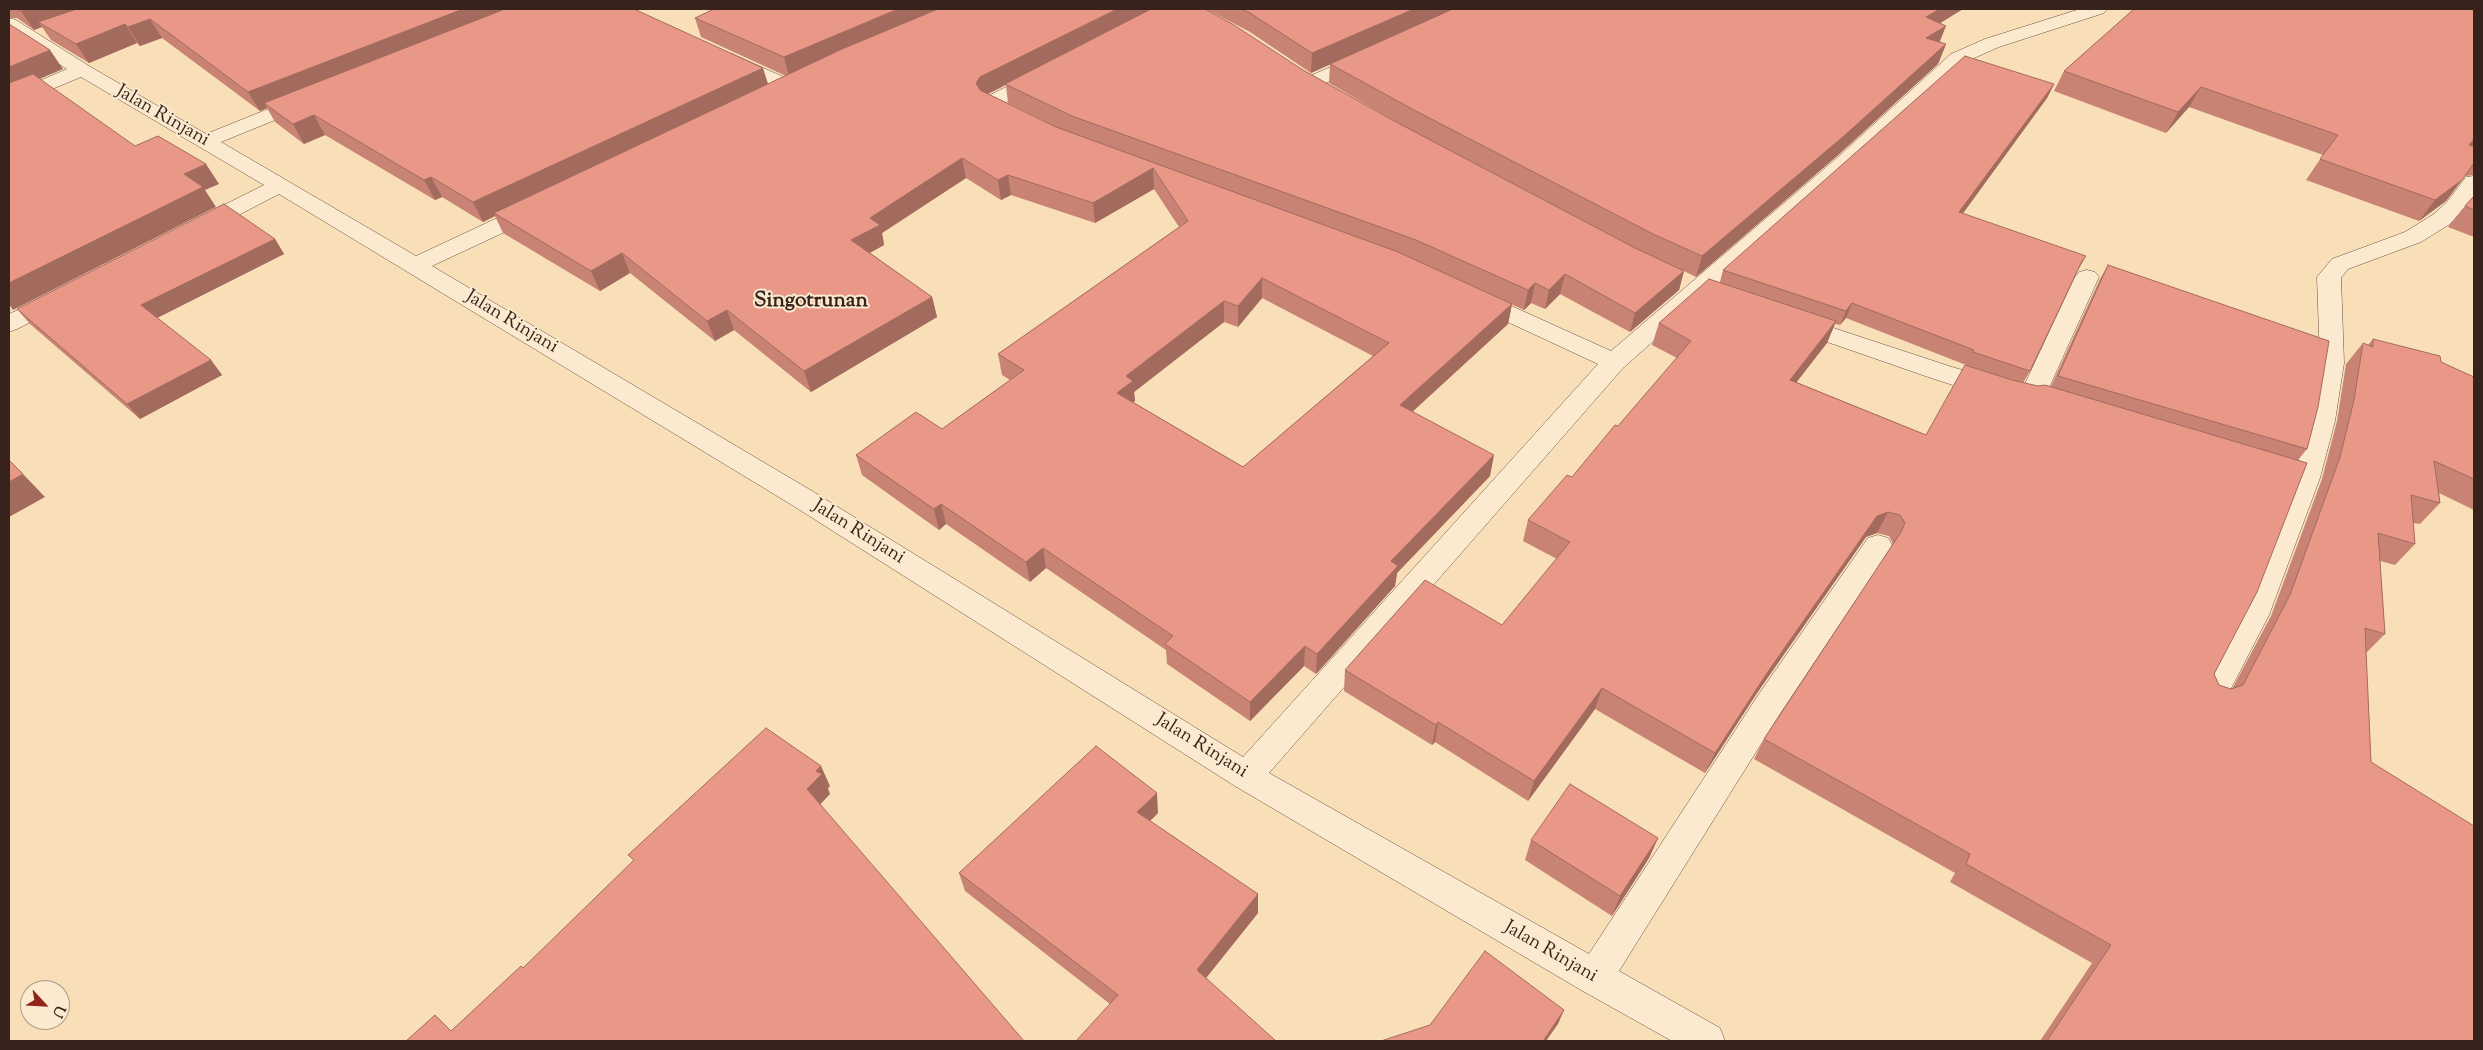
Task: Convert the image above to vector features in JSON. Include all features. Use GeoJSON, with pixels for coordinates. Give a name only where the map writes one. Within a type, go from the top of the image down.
{"type":"FeatureCollection","features":[{"type":"Feature","properties":{"kind":"street"},"geometry":{"type":"LineString","coordinates":[[1246,776],[1614,362],[1688,284],[1838,167],[1958,58],[1992,43],[2098,9]]}},
{"type":"Feature","properties":{"kind":"street","name":"Jalan Rinjani"},"geometry":{"type":"LineString","coordinates":[[9,24],[42,35],[82,70],[415,265],[802,498],[1246,776],[1594,978],[1707,1041]]}},
{"type":"Feature","properties":{"kind":"street"},"geometry":{"type":"LineString","coordinates":[[1335,97],[1303,78],[1382,50]]}},
{"type":"Feature","properties":{"kind":"street"},"geometry":{"type":"LineString","coordinates":[[718,54],[798,83],[763,100]]}},
{"type":"Feature","properties":{"kind":"street"},"geometry":{"type":"LineString","coordinates":[[1033,125],[992,106],[991,102],[1060,66]]}},
{"type":"Feature","properties":{"kind":"street"},"geometry":{"type":"LineString","coordinates":[[9,101],[82,70]]}},
{"type":"Feature","properties":{"kind":"street"},"geometry":{"type":"LineString","coordinates":[[203,142],[321,95]]}},
{"type":"Feature","properties":{"kind":"street"},"geometry":{"type":"LineString","coordinates":[[2212,695],[2254,615],[2297,475],[2322,422],[2332,363],[2329,277],[2340,264],[2413,237],[2442,219],[2455,207],[2474,182]]}},
{"type":"Feature","properties":{"kind":"street"},"geometry":{"type":"LineString","coordinates":[[183,234],[279,185]]}},
{"type":"Feature","properties":{"kind":"street"},"geometry":{"type":"LineString","coordinates":[[415,265],[549,202]]}},
{"type":"Feature","properties":{"kind":"street"},"geometry":{"type":"LineString","coordinates":[[1778,317],[2009,394],[2041,398],[2087,277]]}},
{"type":"Feature","properties":{"kind":"street"},"geometry":{"type":"LineString","coordinates":[[1688,284],[1724,298]]}},
{"type":"Feature","properties":{"kind":"street"},"geometry":{"type":"LineString","coordinates":[[9,324],[78,288]]}},
{"type":"Feature","properties":{"kind":"street"},"geometry":{"type":"LineString","coordinates":[[1460,291],[1614,362]]}},
{"type":"Feature","properties":{"kind":"street"},"geometry":{"type":"LineString","coordinates":[[1594,978],[1770,703],[1878,545]]}},
{"type":"Feature","properties":{"kind":"building"},"geometry":{"type":"Polygon","coordinates":[[[77,9],[463,9],[248,92],[150,19],[128,27],[125,24],[76,44],[38,22],[77,9]]]}},
{"type":"Feature","properties":{"kind":"building"},"geometry":{"type":"Polygon","coordinates":[[[505,9],[634,9],[763,68],[473,202],[431,177],[424,180],[314,115],[293,124],[264,103],[505,9]]]}},
{"type":"Feature","properties":{"kind":"building"},"geometry":{"type":"Polygon","coordinates":[[[714,9],[898,9],[784,57],[695,18],[714,9]]]}},
{"type":"Feature","properties":{"kind":"building"},"geometry":{"type":"Polygon","coordinates":[[[938,9],[1117,9],[980,77],[976,83],[980,90],[1056,127],[1398,252],[1512,304],[1400,405],[1494,455],[1391,561],[1398,566],[1317,654],[1305,646],[1250,702],[1165,644],[1173,636],[1043,548],[1026,562],[941,504],[934,509],[856,455],[916,412],[942,429],[1024,370],[998,354],[1188,221],[1153,168],[1093,203],[1008,175],[998,180],[962,158],[870,218],[880,225],[851,240],[932,297],[804,371],[727,310],[707,321],[622,253],[591,271],[494,213],[842,49],[938,9]],[[1262,278],[1238,306],[1224,301],[1126,376],[1133,381],[1117,393],[1243,467],[1389,343],[1262,278]]]}},
{"type":"Feature","properties":{"kind":"building"},"geometry":{"type":"Polygon","coordinates":[[[1151,9],[1205,9],[1234,25],[1303,70],[1398,123],[1635,248],[1684,271],[1635,313],[1565,274],[1549,290],[1535,283],[1528,290],[1416,240],[1072,116],[1005,84],[1151,9]]]}},
{"type":"Feature","properties":{"kind":"building"},"geometry":{"type":"Polygon","coordinates":[[[1242,9],[1414,9],[1312,53],[1242,9]]]}},
{"type":"Feature","properties":{"kind":"building"},"geometry":{"type":"Polygon","coordinates":[[[1453,9],[1940,9],[1926,17],[1946,26],[1926,38],[1946,44],[1844,136],[1702,256],[1653,234],[1414,110],[1330,64],[1453,9]]]}},
{"type":"Feature","properties":{"kind":"building"},"geometry":{"type":"Polygon","coordinates":[[[2134,9],[2474,9],[2474,139],[2469,145],[2474,147],[2474,163],[2462,180],[2435,200],[2320,159],[2338,135],[2201,87],[2178,112],[2064,71],[2134,9]]]}},
{"type":"Feature","properties":{"kind":"building"},"geometry":{"type":"Polygon","coordinates":[[[9,24],[50,50],[9,67],[9,24]]]}},
{"type":"Feature","properties":{"kind":"building"},"geometry":{"type":"Polygon","coordinates":[[[1965,56],[2054,84],[1959,212],[2086,256],[2030,371],[1973,352],[1974,350],[1852,303],[1846,311],[1723,270],[1965,56]]]}},
{"type":"Feature","properties":{"kind":"building"},"geometry":{"type":"Polygon","coordinates":[[[33,74],[135,146],[158,136],[206,164],[184,174],[203,187],[9,283],[9,83],[33,74]]]}},
{"type":"Feature","properties":{"kind":"building"},"geometry":{"type":"Polygon","coordinates":[[[2474,196],[2474,210],[2465,206],[2474,196]]]}},
{"type":"Feature","properties":{"kind":"building"},"geometry":{"type":"Polygon","coordinates":[[[224,204],[275,239],[141,305],[211,360],[127,404],[17,309],[224,204]]]}},
{"type":"Feature","properties":{"kind":"building"},"geometry":{"type":"Polygon","coordinates":[[[2108,265],[2329,341],[2318,407],[2307,449],[2058,376],[2108,265]]]}},
{"type":"Feature","properties":{"kind":"building"},"geometry":{"type":"Polygon","coordinates":[[[1709,279],[1836,321],[1790,380],[1926,435],[1965,365],[2012,380],[2038,386],[2045,385],[2307,463],[2257,592],[2214,674],[2219,685],[2231,689],[2243,685],[2290,595],[2340,457],[2354,400],[2363,343],[2373,347],[2373,339],[2440,356],[2441,362],[2474,377],[2474,479],[2434,461],[2440,503],[2411,495],[2415,544],[2378,533],[2385,634],[2365,628],[2371,762],[2474,826],[2474,1041],[2047,1041],[2111,945],[1966,864],[1970,854],[1764,739],[1901,532],[1905,523],[1900,515],[1888,512],[1877,516],[1767,673],[1715,753],[1602,688],[1534,781],[1438,722],[1436,725],[1345,670],[1425,580],[1502,625],[1570,542],[1528,520],[1567,475],[1572,477],[1615,425],[1618,426],[1691,341],[1659,323],[1709,279]]]}},
{"type":"Feature","properties":{"kind":"building"},"geometry":{"type":"Polygon","coordinates":[[[9,460],[23,474],[9,482],[9,460]]]}},
{"type":"Feature","properties":{"kind":"building"},"geometry":{"type":"Polygon","coordinates":[[[766,728],[821,766],[816,771],[822,774],[807,789],[1024,1041],[406,1041],[435,1015],[451,1031],[521,966],[523,968],[634,860],[628,855],[766,728]]]}},
{"type":"Feature","properties":{"kind":"building"},"geometry":{"type":"Polygon","coordinates":[[[1096,746],[1157,793],[1137,812],[1258,894],[1197,970],[1276,1041],[1076,1041],[1118,995],[959,873],[1096,746]]]}},
{"type":"Feature","properties":{"kind":"building"},"geometry":{"type":"Polygon","coordinates":[[[1570,784],[1658,838],[1620,896],[1531,840],[1570,784]]]}},
{"type":"Feature","properties":{"kind":"building"},"geometry":{"type":"Polygon","coordinates":[[[1485,951],[1564,1010],[1543,1041],[1381,1041],[1430,1025],[1485,951]]]}},
{"type":"Feature","properties":{"kind":"district","name":"Singotrunan"},"geometry":{"type":"Point","coordinates":[811,302]}}]}
